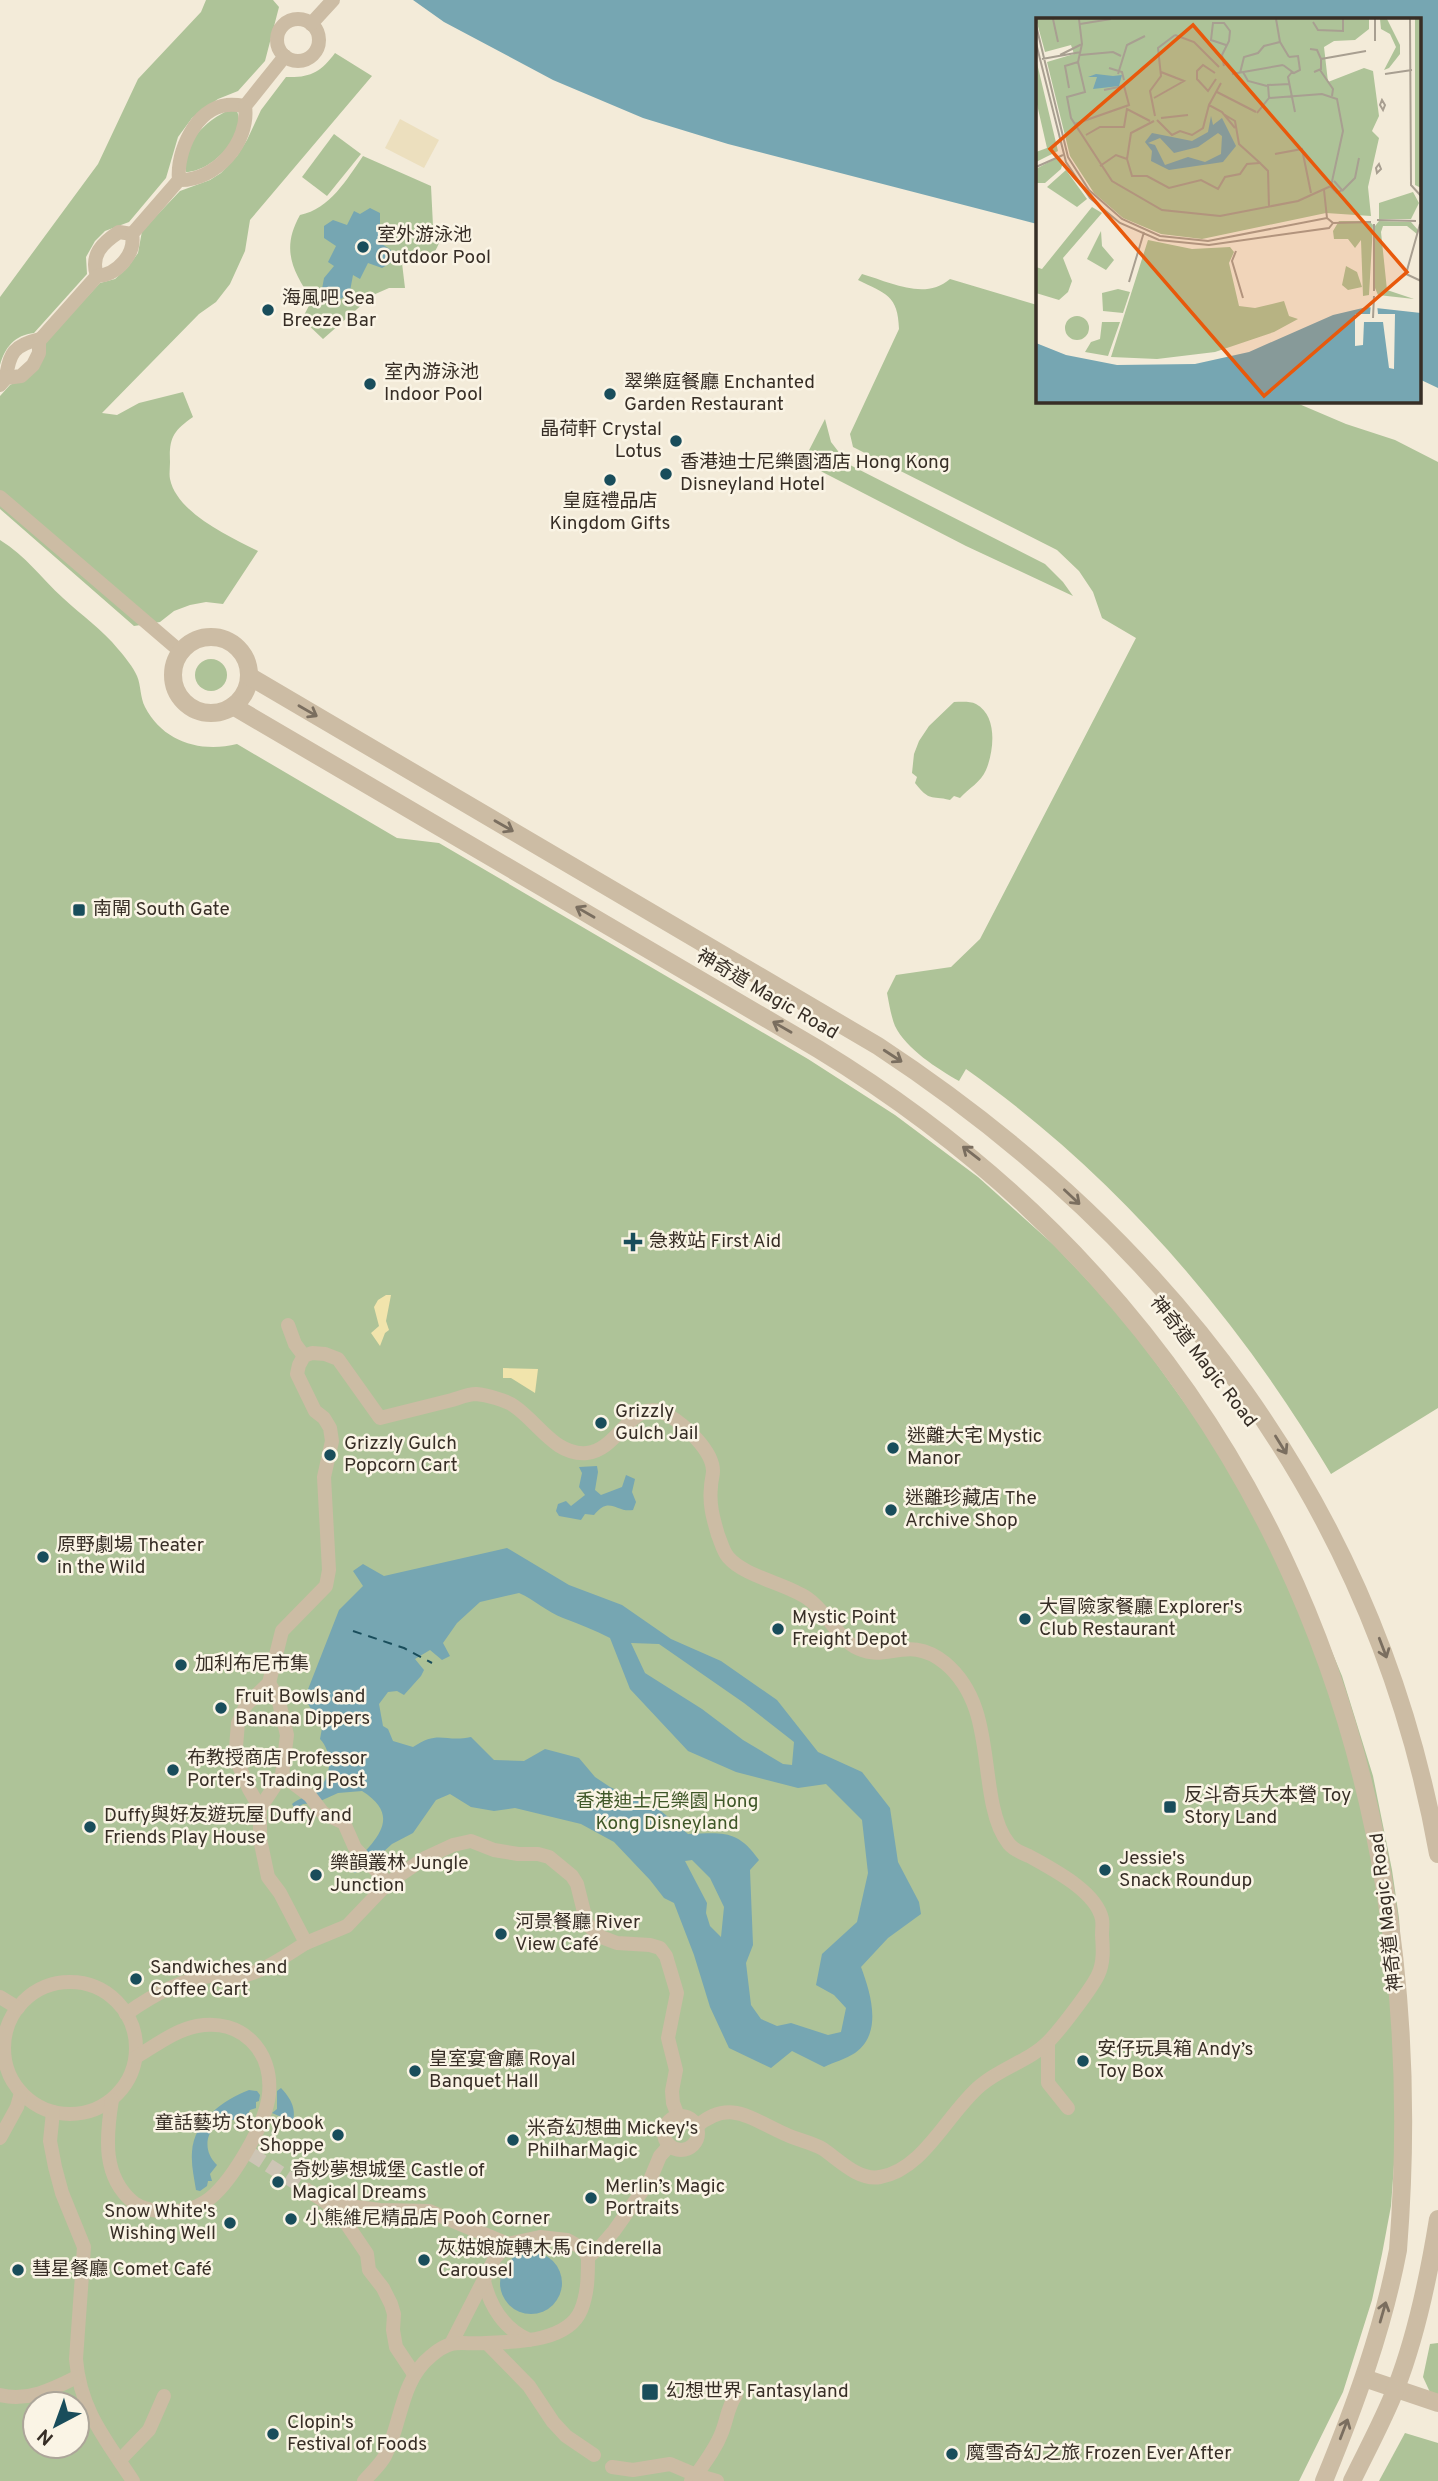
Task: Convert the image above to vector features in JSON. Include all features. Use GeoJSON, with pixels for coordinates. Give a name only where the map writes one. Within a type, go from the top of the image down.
{"type":"FeatureCollection","features":[{"type":"Feature","properties":{"kind":"street"},"geometry":{"type":"LineString","coordinates":[[312,24],[333,0]]}},
{"type":"Feature","properties":{"kind":"street"},"geometry":{"type":"LineString","coordinates":[[298,19],[312,24],[319,34],[315,53],[304,60],[291,60],[285,56],[278,44],[280,30],[298,19]]}},
{"type":"Feature","properties":{"kind":"street"},"geometry":{"type":"LineString","coordinates":[[244,106],[285,56]]}},
{"type":"Feature","properties":{"kind":"street"},"geometry":{"type":"LineString","coordinates":[[3,382],[14,350],[26,342],[40,339],[97,276],[116,270],[125,260],[132,247],[132,234],[179,180],[181,152],[188,136],[197,125],[209,112],[225,105],[244,106]]}},
{"type":"Feature","properties":{"kind":"street"},"geometry":{"type":"LineString","coordinates":[[179,180],[193,180],[210,172],[228,157],[242,135],[247,119],[244,106]]}},
{"type":"Feature","properties":{"kind":"street"},"geometry":{"type":"LineString","coordinates":[[97,276],[94,265],[97,252],[105,242],[119,232],[132,234]]}},
{"type":"Feature","properties":{"kind":"street"},"geometry":{"type":"LineString","coordinates":[[3,382],[21,376],[33,365],[39,353],[40,339]]}},
{"type":"Feature","properties":{"kind":"street"},"geometry":{"type":"LineString","coordinates":[[0,497],[181,652]]}},
{"type":"Feature","properties":{"kind":"street"},"geometry":{"type":"LineString","coordinates":[[199,639],[221,639],[233,645],[246,660],[249,676],[243,696],[233,706],[219,712],[202,712],[183,700],[173,680],[174,665],[181,652],[199,639]]}},
{"type":"Feature","properties":{"kind":"street","name":"神奇道 Magic Road"},"geometry":{"type":"LineString","coordinates":[[249,676],[878,1046],[923,1075],[997,1132],[1049,1175],[1100,1223],[1162,1289],[1232,1373],[1264,1417],[1320,1510],[1351,1572],[1387,1660],[1420,1764],[1438,1854]]}},
{"type":"Feature","properties":{"kind":"street","name":"神奇道 Magic Road"},"geometry":{"type":"LineString","coordinates":[[233,706],[829,1055],[914,1111],[987,1166],[1077,1247],[1172,1351],[1228,1425]]}},
{"type":"Feature","properties":{"kind":"street"},"geometry":{"type":"LineString","coordinates":[[288,1325],[295,1344],[304,1356]]}},
{"type":"Feature","properties":{"kind":"street"},"geometry":{"type":"LineString","coordinates":[[306,1943],[281,1893],[268,1877],[260,1839],[260,1808],[239,1766],[236,1747],[238,1723],[246,1705],[269,1683],[282,1631],[326,1586],[329,1570],[324,1477],[332,1441],[330,1428],[324,1418],[315,1411],[297,1374],[304,1356],[312,1353],[326,1354],[338,1359],[380,1418],[475,1394],[512,1404],[543,1430],[558,1447],[575,1452],[590,1453],[604,1448],[637,1414],[655,1409],[670,1416],[708,1453],[713,1468],[711,1513],[725,1554],[737,1565],[807,1598],[859,1649],[879,1653],[897,1648],[918,1649],[939,1659],[961,1680],[976,1704],[983,1735],[986,1776],[997,1825],[1011,1847],[1076,1885],[1091,1899],[1102,1917],[1103,1957],[1098,1975],[1048,2043],[984,2082],[959,2105],[939,2135],[910,2164],[894,2173],[878,2178],[867,2177],[817,2146],[784,2134],[750,2116],[730,2111],[704,2120],[696,2127]]}},
{"type":"Feature","properties":{"kind":"street"},"geometry":{"type":"LineString","coordinates":[[260,1808],[282,1775],[287,1735],[278,1698],[269,1683]]}},
{"type":"Feature","properties":{"kind":"street"},"geometry":{"type":"LineString","coordinates":[[282,1775],[310,1796],[323,1813],[344,1823],[355,1848],[388,1883]]}},
{"type":"Feature","properties":{"kind":"street"},"geometry":{"type":"LineString","coordinates":[[126,2014],[192,1973],[211,1976],[244,1975],[306,1943],[347,1926],[388,1883],[425,1858],[453,1845],[471,1841],[494,1850],[549,1857],[577,1884],[587,1924],[601,1937],[617,1943],[660,1948],[666,1956],[677,1993],[668,2038],[676,2070],[672,2091],[678,2116]]}},
{"type":"Feature","properties":{"kind":"street"},"geometry":{"type":"LineString","coordinates":[[78,1983],[102,1991],[126,2014],[134,2032],[136,2057],[133,2069],[124,2087],[112,2100],[93,2111],[75,2114],[54,2112],[37,2105],[21,2093],[9,2074],[5,2056],[5,2035],[18,2008],[33,1993],[48,1986],[78,1983]]}},
{"type":"Feature","properties":{"kind":"street"},"geometry":{"type":"LineString","coordinates":[[0,1997],[18,2008]]}},
{"type":"Feature","properties":{"kind":"street"},"geometry":{"type":"LineString","coordinates":[[112,2100],[108,2130],[111,2167],[120,2189],[138,2206],[172,2213],[204,2203],[249,2152],[269,2093],[263,2058],[254,2043],[242,2032],[227,2025],[198,2026],[183,2030],[136,2057]]}},
{"type":"Feature","properties":{"kind":"street"},"geometry":{"type":"LineString","coordinates":[[1048,2043],[1048,2083],[1068,2108]]}},
{"type":"Feature","properties":{"kind":"street"},"geometry":{"type":"LineString","coordinates":[[1324,2481],[1364,2378],[1386,2302],[1404,2216],[1413,2154],[1419,2055]]}},
{"type":"Feature","properties":{"kind":"street"},"geometry":{"type":"LineString","coordinates":[[0,2138],[17,2107],[21,2093]]}},
{"type":"Feature","properties":{"kind":"street"},"geometry":{"type":"LineString","coordinates":[[54,2112],[50,2141],[55,2167],[62,2193],[84,2246],[76,2348],[77,2377],[92,2420],[133,2481]]}},
{"type":"Feature","properties":{"kind":"street"},"geometry":{"type":"LineString","coordinates":[[678,2116],[689,2118],[696,2127],[697,2138],[691,2147],[680,2150],[669,2146],[664,2137],[665,2126],[678,2116]]}},
{"type":"Feature","properties":{"kind":"street"},"geometry":{"type":"LineString","coordinates":[[588,2257],[600,2248],[614,2231],[650,2180],[660,2156],[669,2146]]}},
{"type":"Feature","properties":{"kind":"street"},"geometry":{"type":"LineString","coordinates":[[307,2190],[327,2203],[346,2223],[367,2255],[369,2270],[383,2288],[394,2314],[396,2347],[414,2374]]}},
{"type":"Feature","properties":{"kind":"street"},"geometry":{"type":"LineString","coordinates":[[327,2203],[380,2210],[429,2211],[508,2244]]}},
{"type":"Feature","properties":{"kind":"street"},"geometry":{"type":"LineString","coordinates":[[1352,2481],[1396,2389],[1424,2290],[1438,2219]]}},
{"type":"Feature","properties":{"kind":"street"},"geometry":{"type":"LineString","coordinates":[[365,2481],[385,2457],[414,2374],[428,2358],[452,2342],[495,2258],[508,2244],[540,2237],[567,2240],[582,2248],[588,2257],[587,2292],[575,2322],[557,2332],[529,2340],[452,2342]]}},
{"type":"Feature","properties":{"kind":"street"},"geometry":{"type":"LineString","coordinates":[[484,2281],[489,2299],[497,2312],[519,2335],[529,2340]]}},
{"type":"Feature","properties":{"kind":"street"},"geometry":{"type":"LineString","coordinates":[[487,2343],[529,2386],[553,2422],[566,2436],[594,2455]]}},
{"type":"Feature","properties":{"kind":"street"},"geometry":{"type":"LineString","coordinates":[[0,2395],[27,2396],[49,2391],[77,2377]]}},
{"type":"Feature","properties":{"kind":"street"},"geometry":{"type":"LineString","coordinates":[[1364,2378],[1438,2403]]}},
{"type":"Feature","properties":{"kind":"street"},"geometry":{"type":"LineString","coordinates":[[694,2478],[711,2455],[736,2395]]}},
{"type":"Feature","properties":{"kind":"street"},"geometry":{"type":"LineString","coordinates":[[120,2460],[149,2430],[164,2396]]}},
{"type":"Feature","properties":{"kind":"street"},"geometry":{"type":"LineString","coordinates":[[612,2467],[634,2470],[670,2464],[694,2478],[717,2481]]}},
{"type":"Feature","properties":{"kind":"green space"},"geometry":{"type":"Polygon","coordinates":[[[206,0],[273,0],[279,7],[265,61],[238,91],[218,99],[192,118],[178,137],[166,178],[129,222],[105,231],[95,241],[86,257],[87,274],[34,333],[21,336],[12,343],[0,365],[0,297],[98,164],[138,79],[201,12],[206,0]]]}},
{"type":"Feature","properties":{"kind":"green space"},"geometry":{"type":"Polygon","coordinates":[[[335,53],[372,76],[250,220],[245,251],[230,284],[216,302],[199,314],[102,413],[117,415],[139,403],[183,392],[193,417],[177,431],[172,441],[170,479],[175,491],[183,503],[206,522],[258,551],[223,604],[206,602],[190,605],[174,611],[160,622],[134,626],[0,509],[0,396],[10,385],[30,375],[44,343],[100,283],[115,279],[128,267],[138,253],[142,231],[180,191],[210,180],[237,156],[261,110],[286,77],[314,72],[325,65],[335,53]]]}},
{"type":"Feature","properties":{"kind":"green space"},"geometry":{"type":"Polygon","coordinates":[[[229,110],[237,111],[239,121],[232,142],[215,160],[186,172],[186,152],[190,143],[212,120],[229,110]]]}},
{"type":"Feature","properties":{"kind":"green space"},"geometry":{"type":"Polygon","coordinates":[[[334,134],[361,154],[327,196],[302,177],[334,134]]]}},
{"type":"Feature","properties":{"kind":"green space","name":"室外游泳池 Outdoor Pool"},"geometry":{"type":"Polygon","coordinates":[[[363,156],[431,186],[433,226],[439,243],[433,254],[426,258],[407,255],[402,263],[405,288],[389,288],[373,295],[323,339],[302,319],[312,300],[294,269],[291,238],[300,215],[311,212],[329,200],[363,156]]]}},
{"type":"Feature","properties":{"kind":"green space"},"geometry":{"type":"Polygon","coordinates":[[[862,274],[907,288],[930,289],[950,279],[1036,305],[1036,402],[1294,402],[1346,424],[1395,440],[1438,462],[1438,1408],[1331,1474],[1256,1359],[1170,1252],[1123,1203],[1074,1155],[1021,1111],[966,1069],[959,1081],[932,1064],[907,1043],[895,1026],[887,993],[896,975],[951,967],[980,939],[1136,638],[1102,618],[1093,592],[1079,571],[1057,550],[853,447],[850,434],[899,329],[896,309],[889,297],[858,280],[862,274]]]}},
{"type":"Feature","properties":{"kind":"green space"},"geometry":{"type":"Polygon","coordinates":[[[825,419],[831,442],[848,464],[1045,564],[1073,596],[966,546],[803,462],[825,419]]]}},
{"type":"Feature","properties":{"kind":"green space","name":"香港迪士尼樂園 Hong Kong Disneyland"},"geometry":{"type":"Polygon","coordinates":[[[0,540],[26,560],[112,642],[135,673],[143,703],[162,729],[184,742],[197,745],[210,747],[237,744],[397,838],[439,843],[808,1059],[895,1115],[978,1177],[1055,1246],[1126,1321],[1278,1533],[1302,1580],[1342,1676],[1373,1776],[1399,1918],[1405,2014],[1391,2206],[1372,2300],[1343,2392],[1299,2481],[0,2481],[0,540]]]}},
{"type":"Feature","properties":{"kind":"green space"},"geometry":{"type":"Polygon","coordinates":[[[211,659],[222,664],[227,675],[222,686],[211,691],[200,686],[195,675],[200,664],[211,659]]]}},
{"type":"Feature","properties":{"kind":"green space"},"geometry":{"type":"Polygon","coordinates":[[[954,702],[974,703],[983,710],[991,725],[992,744],[989,762],[981,778],[960,798],[954,796],[950,800],[927,795],[915,783],[917,777],[912,773],[914,754],[919,741],[929,726],[954,702]]]}},
{"type":"Feature","properties":{"kind":"green space"},"geometry":{"type":"Polygon","coordinates":[[[1438,2343],[1438,2402],[1434,2401],[1423,2377],[1430,2344],[1438,2343]]]}},
{"type":"Feature","properties":{"kind":"green space"},"geometry":{"type":"Polygon","coordinates":[[[1405,2433],[1438,2443],[1438,2481],[1379,2481],[1405,2433]]]}},
{"type":"Feature","properties":{"kind":"sand"},"geometry":{"type":"Polygon","coordinates":[[[391,1295],[386,1321],[389,1330],[380,1346],[371,1333],[379,1326],[374,1307],[378,1300],[391,1295]]]}},
{"type":"Feature","properties":{"kind":"sand"},"geometry":{"type":"Polygon","coordinates":[[[503,1368],[538,1369],[535,1393],[511,1378],[503,1378],[503,1368]]]}},
{"type":"Feature","properties":{"kind":"shaded area"},"geometry":{"type":"Polygon","coordinates":[[[400,119],[439,140],[424,168],[385,148],[400,119]]]}},
{"type":"Feature","properties":{"kind":"water"},"geometry":{"type":"Polygon","coordinates":[[[413,0],[1438,0],[1438,388],[1420,379],[1420,18],[1036,18],[1036,224],[728,144],[643,118],[553,80],[444,22],[413,0]]]}},
{"type":"Feature","properties":{"kind":"water"},"geometry":{"type":"Polygon","coordinates":[[[370,208],[380,213],[380,225],[386,228],[379,242],[391,250],[392,262],[382,268],[368,263],[360,279],[353,275],[350,291],[341,299],[333,291],[322,289],[324,278],[334,266],[328,262],[336,246],[324,238],[324,226],[333,220],[347,225],[354,211],[360,214],[370,208]]]}},
{"type":"Feature","properties":{"kind":"water"},"geometry":{"type":"Polygon","coordinates":[[[597,1466],[595,1490],[601,1495],[622,1487],[626,1475],[635,1479],[632,1492],[636,1502],[633,1510],[609,1505],[594,1515],[585,1514],[581,1520],[559,1516],[556,1511],[558,1504],[566,1501],[571,1506],[585,1495],[579,1487],[582,1473],[579,1467],[597,1466]]]}},
{"type":"Feature","properties":{"kind":"water"},"geometry":{"type":"Polygon","coordinates":[[[507,1548],[569,1585],[622,1605],[671,1639],[721,1661],[777,1700],[818,1752],[862,1772],[890,1808],[898,1862],[919,1902],[921,1914],[888,1938],[861,1967],[872,2013],[872,2024],[864,2045],[855,2053],[824,2067],[792,2051],[771,2068],[729,2048],[710,2007],[674,1903],[664,1898],[614,1842],[581,1824],[515,1808],[494,1811],[471,1807],[450,1794],[436,1800],[413,1833],[392,1844],[355,1873],[349,1869],[381,1830],[383,1820],[375,1801],[362,1791],[338,1793],[295,1809],[292,1804],[312,1794],[327,1776],[328,1753],[320,1739],[323,1723],[313,1714],[305,1697],[339,1610],[363,1586],[353,1571],[363,1564],[384,1576],[507,1548]],[[519,1593],[480,1602],[457,1623],[443,1643],[450,1656],[442,1660],[430,1650],[415,1659],[424,1670],[421,1676],[404,1695],[397,1691],[388,1692],[379,1704],[383,1726],[388,1729],[393,1741],[413,1747],[430,1739],[471,1737],[494,1760],[524,1761],[545,1749],[579,1758],[595,1777],[661,1811],[688,1834],[728,1835],[744,1843],[759,1860],[750,1870],[753,1945],[746,1963],[751,2005],[761,2019],[777,2026],[791,2023],[828,2035],[841,2032],[846,2008],[834,1995],[816,1985],[822,1954],[857,1922],[868,1873],[862,1820],[826,1784],[798,1788],[736,1772],[688,1751],[630,1689],[610,1638],[557,1615],[519,1593]],[[631,1643],[645,1673],[702,1709],[743,1740],[783,1764],[792,1765],[794,1742],[744,1703],[659,1644],[631,1643]],[[692,1860],[685,1861],[707,1903],[706,1913],[710,1926],[721,1937],[724,1907],[710,1878],[692,1860]]]}},
{"type":"Feature","properties":{"kind":"water"},"geometry":{"type":"Polygon","coordinates":[[[281,2088],[293,2108],[291,2130],[286,2127],[286,2119],[272,2113],[277,2109],[277,2091],[281,2088]]]}},
{"type":"Feature","properties":{"kind":"water"},"geometry":{"type":"Polygon","coordinates":[[[249,2090],[257,2091],[260,2095],[256,2108],[250,2110],[244,2122],[233,2120],[216,2125],[208,2139],[208,2148],[217,2165],[210,2174],[212,2181],[208,2181],[207,2186],[200,2191],[196,2190],[192,2157],[198,2131],[204,2121],[220,2106],[249,2090]]]}},
{"type":"Feature","properties":{"kind":"water"},"geometry":{"type":"Polygon","coordinates":[[[531,2252],[543,2254],[553,2261],[560,2271],[560,2295],[553,2305],[543,2312],[531,2314],[519,2312],[509,2305],[502,2295],[500,2283],[502,2271],[509,2261],[519,2254],[531,2252]]]}},
{"type":"Feature","properties":{"kind":"ferry route"},"geometry":{"type":"LineString","coordinates":[[353,1631],[404,1648],[432,1663]]}},
{"type":"Feature","properties":{"kind":"tunnel"},"geometry":{"type":"LineString","coordinates":[[251,2154],[307,2190]]}},
{"type":"Feature","properties":{"kind":"place","name":"室外游泳池 Outdoor Pool"},"geometry":{"type":"Point","coordinates":[363,247]}},
{"type":"Feature","properties":{"kind":"place","name":"海風吧 Sea Breeze Bar"},"geometry":{"type":"Point","coordinates":[268,310]}},
{"type":"Feature","properties":{"kind":"place","name":"室內游泳池 Indoor Pool"},"geometry":{"type":"Point","coordinates":[370,384]}},
{"type":"Feature","properties":{"kind":"place","name":"翠樂庭餐廳 Enchanted Garden Restaurant"},"geometry":{"type":"Point","coordinates":[610,394]}},
{"type":"Feature","properties":{"kind":"place","name":"晶荷軒 Crystal Lotus"},"geometry":{"type":"Point","coordinates":[676,441]}},
{"type":"Feature","properties":{"kind":"place","name":"香港迪士尼樂園酒店 Hong Kong Disneyland Hotel"},"geometry":{"type":"Point","coordinates":[666,474]}},
{"type":"Feature","properties":{"kind":"place","name":"皇庭禮品店 Kingdom Gifts"},"geometry":{"type":"Point","coordinates":[610,480]}},
{"type":"Feature","properties":{"kind":"place","name":"南閘 South Gate"},"geometry":{"type":"Point","coordinates":[79,910]}},
{"type":"Feature","properties":{"kind":"place","name":"急救站 First Aid"},"geometry":{"type":"Point","coordinates":[633,1242]}},
{"type":"Feature","properties":{"kind":"place","name":"Grizzly Gulch Jail"},"geometry":{"type":"Point","coordinates":[601,1423]}},
{"type":"Feature","properties":{"kind":"place","name":"迷離大宅 Mystic Manor"},"geometry":{"type":"Point","coordinates":[893,1448]}},
{"type":"Feature","properties":{"kind":"place","name":"Grizzly Gulch Popcorn Cart"},"geometry":{"type":"Point","coordinates":[330,1455]}},
{"type":"Feature","properties":{"kind":"place","name":"迷離珍藏店 The Archive Shop"},"geometry":{"type":"Point","coordinates":[891,1510]}},
{"type":"Feature","properties":{"kind":"place","name":"原野劇場 Theater in the Wild"},"geometry":{"type":"Point","coordinates":[43,1557]}},
{"type":"Feature","properties":{"kind":"place","name":"大冒險家餐廳 Explorer's Club Restaurant"},"geometry":{"type":"Point","coordinates":[1025,1619]}},
{"type":"Feature","properties":{"kind":"place","name":"Mystic Point Freight Depot"},"geometry":{"type":"Point","coordinates":[778,1629]}},
{"type":"Feature","properties":{"kind":"place","name":"加利布尼市集"},"geometry":{"type":"Point","coordinates":[181,1665]}},
{"type":"Feature","properties":{"kind":"place","name":"Fruit Bowls and Banana Dippers"},"geometry":{"type":"Point","coordinates":[221,1708]}},
{"type":"Feature","properties":{"kind":"place","name":"布教授商店 Professor Porter's Trading Post"},"geometry":{"type":"Point","coordinates":[173,1770]}},
{"type":"Feature","properties":{"kind":"place","name":"反斗奇兵大本營 Toy Story Land"},"geometry":{"type":"Point","coordinates":[1170,1807]}},
{"type":"Feature","properties":{"kind":"place","name":"Duffy與好友遊玩屋 Duffy and Friends Play House"},"geometry":{"type":"Point","coordinates":[90,1827]}},
{"type":"Feature","properties":{"kind":"place","name":"Jessie's Snack Roundup"},"geometry":{"type":"Point","coordinates":[1105,1870]}},
{"type":"Feature","properties":{"kind":"place","name":"樂韻叢林 Jungle Junction"},"geometry":{"type":"Point","coordinates":[316,1875]}},
{"type":"Feature","properties":{"kind":"place","name":"河景餐廳 River View Café"},"geometry":{"type":"Point","coordinates":[501,1934]}},
{"type":"Feature","properties":{"kind":"place","name":"Sandwiches and Coffee Cart"},"geometry":{"type":"Point","coordinates":[136,1979]}},
{"type":"Feature","properties":{"kind":"place","name":"安仔玩具箱 Andy’s Toy Box"},"geometry":{"type":"Point","coordinates":[1083,2061]}},
{"type":"Feature","properties":{"kind":"place","name":"皇室宴會廳 Royal Banquet Hall"},"geometry":{"type":"Point","coordinates":[415,2071]}},
{"type":"Feature","properties":{"kind":"place","name":"童話藝坊 Storybook Shoppe"},"geometry":{"type":"Point","coordinates":[338,2135]}},
{"type":"Feature","properties":{"kind":"place","name":"米奇幻想曲 Mickey's PhilharMagic"},"geometry":{"type":"Point","coordinates":[513,2140]}},
{"type":"Feature","properties":{"kind":"place","name":"奇妙夢想城堡 Castle of Magical Dreams"},"geometry":{"type":"Point","coordinates":[278,2182]}},
{"type":"Feature","properties":{"kind":"place","name":"Merlin’s Magic Portraits"},"geometry":{"type":"Point","coordinates":[591,2198]}},
{"type":"Feature","properties":{"kind":"place","name":"小熊維尼精品店 Pooh Corner"},"geometry":{"type":"Point","coordinates":[291,2219]}},
{"type":"Feature","properties":{"kind":"place","name":"Snow White's Wishing Well"},"geometry":{"type":"Point","coordinates":[230,2223]}},
{"type":"Feature","properties":{"kind":"place","name":"灰姑娘旋轉木馬 Cinderella Carousel"},"geometry":{"type":"Point","coordinates":[424,2260]}},
{"type":"Feature","properties":{"kind":"place","name":"彗星餐廳 Comet Café"},"geometry":{"type":"Point","coordinates":[18,2270]}},
{"type":"Feature","properties":{"kind":"place","name":"幻想世界 Fantasyland"},"geometry":{"type":"Point","coordinates":[650,2392]}},
{"type":"Feature","properties":{"kind":"place","name":"Clopin's Festival of Foods"},"geometry":{"type":"Point","coordinates":[273,2434]}},
{"type":"Feature","properties":{"kind":"place","name":"魔雪奇幻之旅 Frozen Ever After"},"geometry":{"type":"Point","coordinates":[952,2454]}}]}
